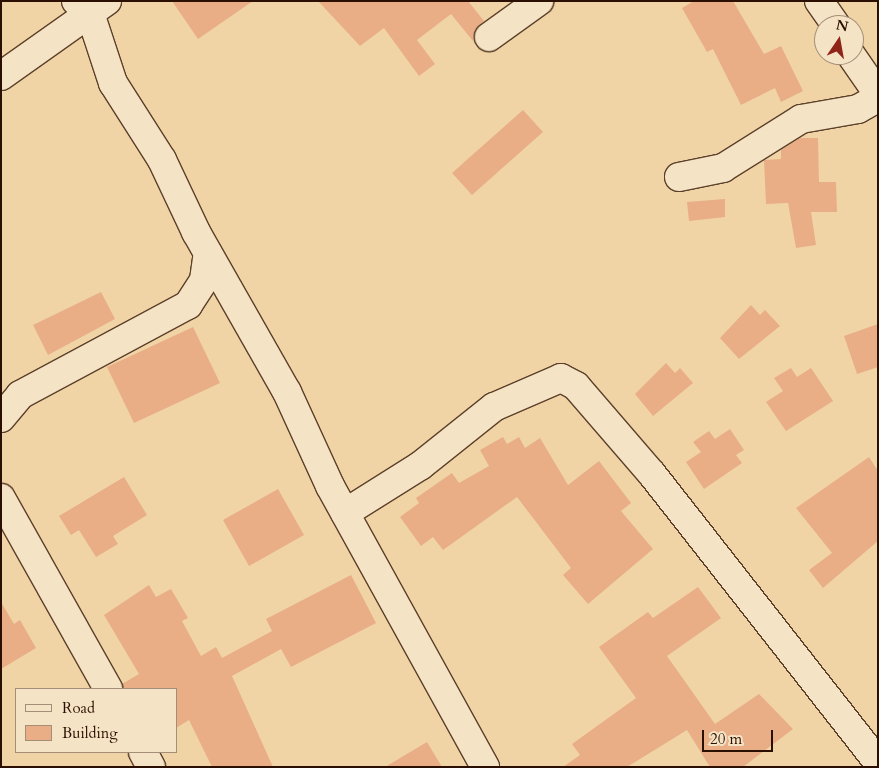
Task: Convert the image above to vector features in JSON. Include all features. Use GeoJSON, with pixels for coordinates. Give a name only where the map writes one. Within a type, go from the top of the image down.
{"type":"FeatureCollection","features":[{"type":"Feature","properties":{"kind":"street"},"geometry":{"type":"LineString","coordinates":[[489,37],[539,1]]}},
{"type":"Feature","properties":{"kind":"street"},"geometry":{"type":"LineString","coordinates":[[819,1],[829,15]]}},
{"type":"Feature","properties":{"kind":"street"},"geometry":{"type":"LineString","coordinates":[[1,76],[91,5],[113,83],[162,160],[208,253],[287,392],[345,513],[484,767]]}},
{"type":"Feature","properties":{"kind":"street"},"geometry":{"type":"LineString","coordinates":[[678,176],[723,168],[801,119],[858,109],[878,96],[858,65]]}},
{"type":"Feature","properties":{"kind":"street"},"geometry":{"type":"LineString","coordinates":[[1,418],[20,395],[188,305],[204,280],[208,253]]}},
{"type":"Feature","properties":{"kind":"street"},"geometry":{"type":"LineString","coordinates":[[345,513],[420,466],[494,407],[561,378],[576,386],[652,474],[878,762]]}},
{"type":"Feature","properties":{"kind":"street"},"geometry":{"type":"LineString","coordinates":[[1,498],[107,688]]}},
{"type":"Feature","properties":{"kind":"street"},"geometry":{"type":"LineString","coordinates":[[144,753],[151,767]]}},
{"type":"Feature","properties":{"kind":"building"},"geometry":{"type":"Polygon","coordinates":[[[172,1],[253,1],[198,39],[172,1]]]}},
{"type":"Feature","properties":{"kind":"building"},"geometry":{"type":"Polygon","coordinates":[[[318,1],[468,1],[484,21],[475,30],[473,41],[451,14],[417,40],[435,64],[419,76],[384,28],[360,46],[318,1]]]}},
{"type":"Feature","properties":{"kind":"building"},"geometry":{"type":"Polygon","coordinates":[[[694,1],[733,1],[764,54],[781,46],[803,91],[781,102],[775,88],[741,105],[713,49],[707,52],[682,8],[694,1]]]}},
{"type":"Feature","properties":{"kind":"building"},"geometry":{"type":"Polygon","coordinates":[[[523,110],[543,132],[472,195],[452,173],[523,110]]]}},
{"type":"Feature","properties":{"kind":"building"},"geometry":{"type":"Polygon","coordinates":[[[800,138],[818,138],[819,182],[836,182],[837,212],[811,212],[816,245],[796,248],[788,203],[766,204],[764,160],[781,159],[781,150],[800,138]]]}},
{"type":"Feature","properties":{"kind":"building"},"geometry":{"type":"Polygon","coordinates":[[[725,199],[725,217],[689,221],[687,202],[725,199]]]}},
{"type":"Feature","properties":{"kind":"building"},"geometry":{"type":"Polygon","coordinates":[[[101,292],[115,319],[48,355],[33,325],[101,292]]]}},
{"type":"Feature","properties":{"kind":"building"},"geometry":{"type":"Polygon","coordinates":[[[751,305],[760,315],[765,310],[780,326],[739,359],[720,338],[751,305]]]}},
{"type":"Feature","properties":{"kind":"building"},"geometry":{"type":"Polygon","coordinates":[[[878,324],[878,367],[857,374],[844,336],[878,324]]]}},
{"type":"Feature","properties":{"kind":"building"},"geometry":{"type":"Polygon","coordinates":[[[193,327],[220,383],[134,423],[107,367],[193,327]]]}},
{"type":"Feature","properties":{"kind":"building"},"geometry":{"type":"Polygon","coordinates":[[[666,363],[675,373],[680,368],[693,383],[653,416],[635,394],[666,363]]]}},
{"type":"Feature","properties":{"kind":"building"},"geometry":{"type":"Polygon","coordinates":[[[791,368],[797,377],[811,368],[833,401],[786,431],[766,402],[783,391],[774,378],[791,368]]]}},
{"type":"Feature","properties":{"kind":"building"},"geometry":{"type":"Polygon","coordinates":[[[730,429],[744,450],[736,455],[742,463],[704,489],[686,462],[701,452],[693,442],[709,431],[715,439],[730,429]]]}},
{"type":"Feature","properties":{"kind":"building"},"geometry":{"type":"Polygon","coordinates":[[[503,437],[507,444],[519,437],[525,448],[540,438],[568,485],[599,461],[631,503],[621,511],[653,549],[588,604],[563,575],[571,568],[517,497],[443,550],[433,537],[421,546],[400,517],[419,503],[416,498],[452,473],[459,483],[489,466],[480,450],[503,437]]]}},
{"type":"Feature","properties":{"kind":"building"},"geometry":{"type":"Polygon","coordinates":[[[869,457],[878,471],[878,541],[823,588],[809,570],[832,553],[796,508],[869,457]]]}},
{"type":"Feature","properties":{"kind":"building"},"geometry":{"type":"Polygon","coordinates":[[[124,477],[147,515],[113,536],[118,544],[96,557],[79,530],[71,535],[59,516],[124,477]]]}},
{"type":"Feature","properties":{"kind":"building"},"geometry":{"type":"Polygon","coordinates":[[[278,489],[304,535],[249,566],[223,520],[278,489]]]}},
{"type":"Feature","properties":{"kind":"building"},"geometry":{"type":"Polygon","coordinates":[[[351,575],[376,623],[291,667],[281,649],[232,676],[273,767],[212,767],[189,720],[178,727],[178,688],[124,688],[122,684],[139,674],[104,615],[149,585],[156,597],[171,589],[188,618],[182,621],[201,656],[216,647],[222,658],[272,631],[266,619],[351,575]]]}},
{"type":"Feature","properties":{"kind":"building"},"geometry":{"type":"Polygon","coordinates":[[[698,587],[721,618],[667,656],[715,724],[759,694],[793,729],[743,767],[710,767],[687,730],[627,767],[563,767],[580,755],[572,744],[636,698],[599,647],[648,612],[653,618],[698,587]]]}},
{"type":"Feature","properties":{"kind":"building"},"geometry":{"type":"Polygon","coordinates":[[[1,602],[14,624],[20,620],[36,648],[1,669],[1,602]]]}},
{"type":"Feature","properties":{"kind":"building"},"geometry":{"type":"Polygon","coordinates":[[[427,742],[442,767],[385,767],[427,742]]]}}]}
